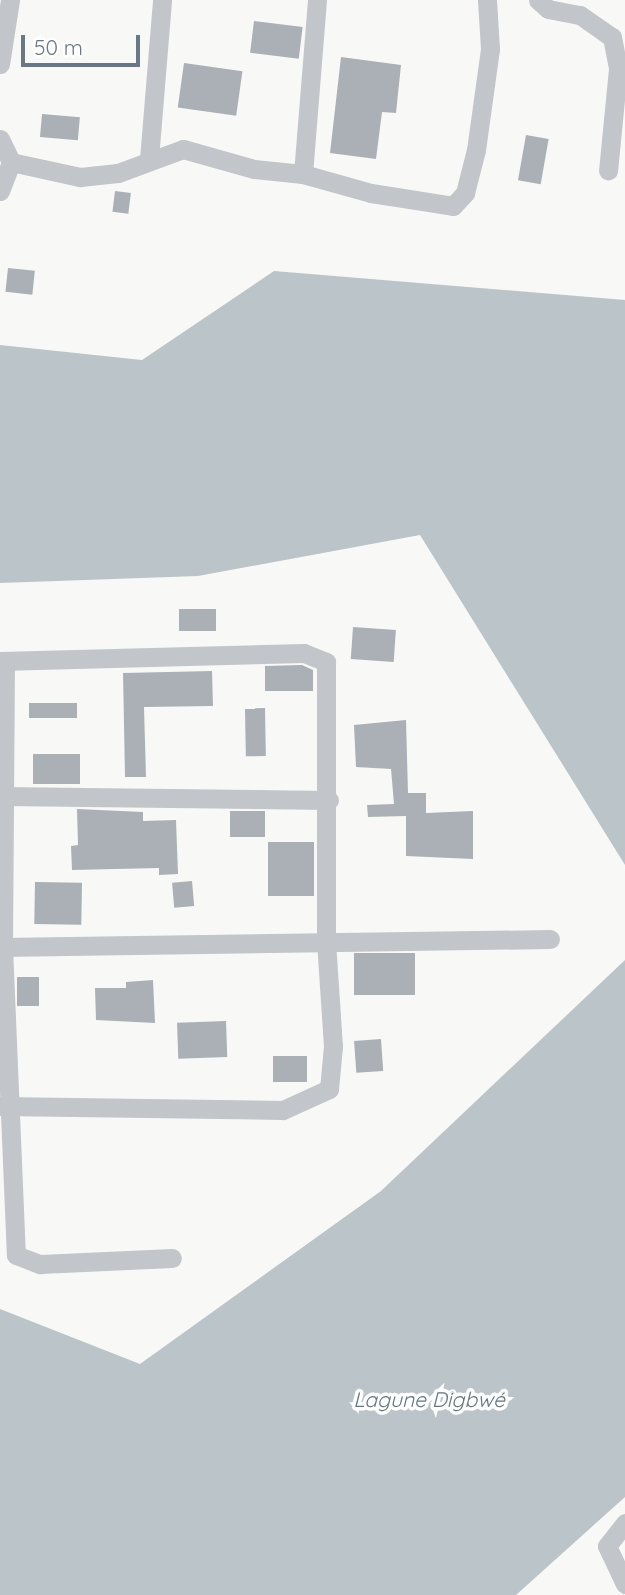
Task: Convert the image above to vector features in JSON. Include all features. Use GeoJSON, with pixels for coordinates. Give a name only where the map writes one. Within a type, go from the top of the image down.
{"type":"FeatureCollection","features":[{"type":"Feature","properties":{"kind":"street"},"geometry":{"type":"LineString","coordinates":[[0,64],[10,0]]}},
{"type":"Feature","properties":{"kind":"street"},"geometry":{"type":"LineString","coordinates":[[149,159],[162,0]]}},
{"type":"Feature","properties":{"kind":"street"},"geometry":{"type":"LineString","coordinates":[[303,174],[317,0]]}},
{"type":"Feature","properties":{"kind":"street"},"geometry":{"type":"LineString","coordinates":[[11,162],[80,177],[118,173],[149,159],[183,149],[254,169],[303,174],[371,193],[453,206],[465,193],[475,150],[490,49],[487,0]]}},
{"type":"Feature","properties":{"kind":"street"},"geometry":{"type":"LineString","coordinates":[[538,0],[548,9],[580,15],[612,37],[618,69],[608,171]]}},
{"type":"Feature","properties":{"kind":"street"},"geometry":{"type":"LineString","coordinates":[[0,139],[11,162],[0,191]]}},
{"type":"Feature","properties":{"kind":"street"},"geometry":{"type":"LineString","coordinates":[[5,1106],[283,1110],[329,1090],[333,1046],[327,941],[330,682],[326,662],[304,653],[2,661],[1,947],[5,1106],[16,1255],[40,1264],[172,1258]]}},
{"type":"Feature","properties":{"kind":"street"},"geometry":{"type":"LineString","coordinates":[[2,796],[329,800]]}},
{"type":"Feature","properties":{"kind":"street"},"geometry":{"type":"LineString","coordinates":[[1,947],[550,939]]}},
{"type":"Feature","properties":{"kind":"street"},"geometry":{"type":"LineString","coordinates":[[625,1523],[607,1546],[625,1584]]}},
{"type":"Feature","properties":{"kind":"water"},"geometry":{"type":"Polygon","coordinates":[[[274,271],[625,300],[625,865],[420,535],[198,576],[0,583],[0,345],[142,360],[274,271]]]}},
{"type":"Feature","properties":{"kind":"water","name":"Lagune Digbwé"},"geometry":{"type":"Polygon","coordinates":[[[625,960],[625,1497],[516,1595],[0,1595],[0,1309],[140,1364],[381,1191],[625,960]]]}},
{"type":"Feature","properties":{"kind":"building"},"geometry":{"type":"Polygon","coordinates":[[[254,21],[303,27],[299,59],[250,53],[254,21]]]}},
{"type":"Feature","properties":{"kind":"building"},"geometry":{"type":"Polygon","coordinates":[[[341,57],[401,65],[396,113],[382,112],[376,159],[330,153],[341,57]]]}},
{"type":"Feature","properties":{"kind":"building"},"geometry":{"type":"Polygon","coordinates":[[[184,63],[242,71],[236,116],[178,108],[184,63]]]}},
{"type":"Feature","properties":{"kind":"building"},"geometry":{"type":"Polygon","coordinates":[[[42,114],[80,117],[78,140],[40,137],[42,114]]]}},
{"type":"Feature","properties":{"kind":"building"},"geometry":{"type":"Polygon","coordinates":[[[526,135],[549,139],[541,184],[518,180],[526,135]]]}},
{"type":"Feature","properties":{"kind":"building"},"geometry":{"type":"Polygon","coordinates":[[[115,191],[131,193],[128,214],[112,212],[115,191]]]}},
{"type":"Feature","properties":{"kind":"building"},"geometry":{"type":"Polygon","coordinates":[[[8,268],[35,271],[32,295],[5,292],[8,268]]]}},
{"type":"Feature","properties":{"kind":"building"},"geometry":{"type":"Polygon","coordinates":[[[179,609],[216,609],[216,631],[179,631],[179,609]]]}},
{"type":"Feature","properties":{"kind":"building"},"geometry":{"type":"Polygon","coordinates":[[[353,627],[396,630],[394,662],[351,659],[353,627]]]}},
{"type":"Feature","properties":{"kind":"building"},"geometry":{"type":"Polygon","coordinates":[[[302,665],[313,670],[313,691],[265,691],[265,666],[302,665]]]}},
{"type":"Feature","properties":{"kind":"building"},"geometry":{"type":"Polygon","coordinates":[[[212,671],[213,706],[144,707],[146,777],[125,777],[123,673],[212,671]]]}},
{"type":"Feature","properties":{"kind":"building"},"geometry":{"type":"Polygon","coordinates":[[[29,703],[77,703],[77,718],[29,718],[29,703]]]}},
{"type":"Feature","properties":{"kind":"building"},"geometry":{"type":"Polygon","coordinates":[[[245,708],[265,708],[266,756],[246,756],[245,708]]]}},
{"type":"Feature","properties":{"kind":"building"},"geometry":{"type":"Polygon","coordinates":[[[406,720],[408,793],[426,793],[426,813],[473,811],[473,859],[406,856],[406,816],[368,817],[367,805],[394,804],[391,769],[356,767],[354,725],[406,720]]]}},
{"type":"Feature","properties":{"kind":"building"},"geometry":{"type":"Polygon","coordinates":[[[33,754],[80,754],[80,784],[33,784],[33,754]]]}},
{"type":"Feature","properties":{"kind":"building"},"geometry":{"type":"Polygon","coordinates":[[[77,809],[143,812],[143,821],[176,820],[178,874],[159,875],[159,868],[72,870],[71,846],[78,845],[77,809]]]}},
{"type":"Feature","properties":{"kind":"building"},"geometry":{"type":"Polygon","coordinates":[[[230,811],[265,811],[265,837],[230,837],[230,811]]]}},
{"type":"Feature","properties":{"kind":"building"},"geometry":{"type":"Polygon","coordinates":[[[268,842],[314,842],[314,896],[268,896],[268,842]]]}},
{"type":"Feature","properties":{"kind":"building"},"geometry":{"type":"Polygon","coordinates":[[[192,881],[194,906],[174,908],[172,883],[192,881]]]}},
{"type":"Feature","properties":{"kind":"building"},"geometry":{"type":"Polygon","coordinates":[[[35,882],[82,883],[81,925],[34,924],[35,882]]]}},
{"type":"Feature","properties":{"kind":"building"},"geometry":{"type":"Polygon","coordinates":[[[354,953],[415,953],[415,995],[354,995],[354,953]]]}},
{"type":"Feature","properties":{"kind":"building"},"geometry":{"type":"Polygon","coordinates":[[[17,977],[39,977],[39,1006],[17,1006],[17,977]]]}},
{"type":"Feature","properties":{"kind":"building"},"geometry":{"type":"Polygon","coordinates":[[[153,980],[155,1023],[96,1020],[95,988],[126,988],[126,982],[153,980]]]}},
{"type":"Feature","properties":{"kind":"building"},"geometry":{"type":"Polygon","coordinates":[[[226,1021],[227,1057],[178,1059],[177,1023],[226,1021]]]}},
{"type":"Feature","properties":{"kind":"building"},"geometry":{"type":"Polygon","coordinates":[[[381,1039],[383,1071],[356,1073],[354,1041],[381,1039]]]}},
{"type":"Feature","properties":{"kind":"building"},"geometry":{"type":"Polygon","coordinates":[[[273,1056],[307,1056],[307,1082],[273,1082],[273,1056]]]}}]}
